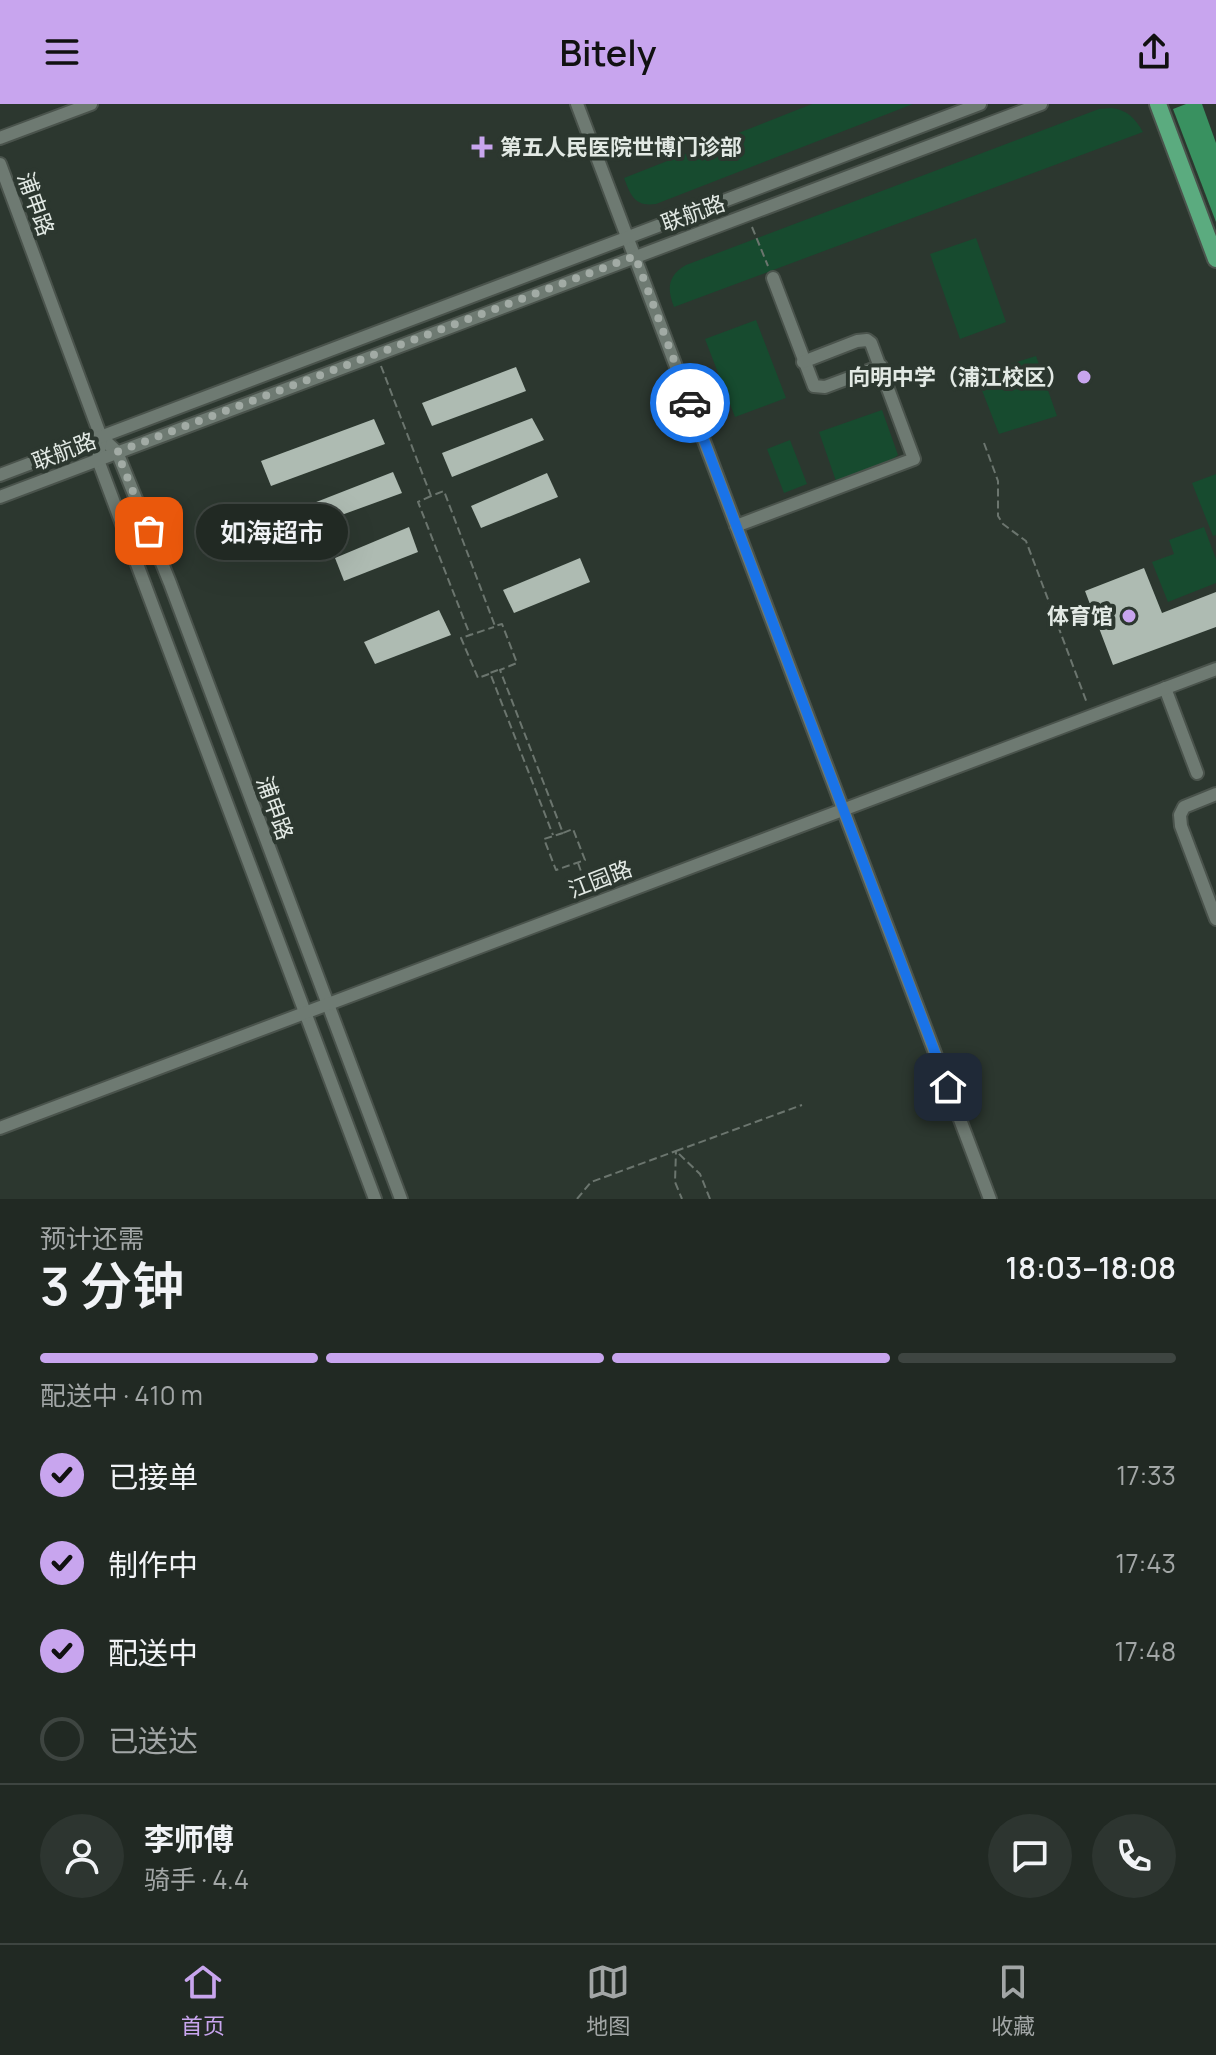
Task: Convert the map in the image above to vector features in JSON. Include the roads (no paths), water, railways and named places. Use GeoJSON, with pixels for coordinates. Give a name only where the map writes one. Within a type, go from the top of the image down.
{"type":"FeatureCollection","features":[{"type":"Feature","properties":{"kind":"main road"},"geometry":{"type":"LineString","coordinates":[[1158,104],[1216,259]]}},
{"type":"Feature","properties":{"kind":"street"},"geometry":{"type":"LineString","coordinates":[[0,138],[91,104]]}},
{"type":"Feature","properties":{"kind":"street"},"geometry":{"type":"LineString","coordinates":[[577,104],[990,1199]]}},
{"type":"Feature","properties":{"kind":"street","name":"联航路"},"geometry":{"type":"LineString","coordinates":[[0,475],[980,104]]}},
{"type":"Feature","properties":{"kind":"street","name":"联航路"},"geometry":{"type":"LineString","coordinates":[[0,497],[1041,104]]}},
{"type":"Feature","properties":{"kind":"street","name":"浦申路"},"geometry":{"type":"LineString","coordinates":[[0,164],[101,437],[117,452],[170,583],[401,1199]]}},
{"type":"Feature","properties":{"kind":"street"},"geometry":{"type":"LineString","coordinates":[[773,278],[811,384],[819,387],[881,366]]}},
{"type":"Feature","properties":{"kind":"street"},"geometry":{"type":"LineString","coordinates":[[736,526],[914,459],[881,366],[867,340],[803,362]]}},
{"type":"Feature","properties":{"kind":"street","name":"浦申路"},"geometry":{"type":"LineString","coordinates":[[101,437],[98,460],[375,1199]]}},
{"type":"Feature","properties":{"kind":"street","name":"江园路"},"geometry":{"type":"LineString","coordinates":[[0,1128],[1216,669]]}},
{"type":"Feature","properties":{"kind":"street"},"geometry":{"type":"LineString","coordinates":[[1165,688],[1197,773]]}},
{"type":"Feature","properties":{"kind":"street"},"geometry":{"type":"LineString","coordinates":[[1215,915],[1183,832],[1180,815],[1184,807],[1216,794]]}},
{"type":"Feature","properties":{"kind":"place","name":"第五人民医院世博门诊部"},"geometry":{"type":"Point","coordinates":[482,147]}},
{"type":"Feature","properties":{"kind":"place","name":"向明中学（浦江校区）"},"geometry":{"type":"Point","coordinates":[1084,377]}},
{"type":"Feature","properties":{"kind":"place","name":"如海超市"},"geometry":{"type":"Point","coordinates":[149,531]}},
{"type":"Feature","properties":{"kind":"place","name":"体育馆"},"geometry":{"type":"Point","coordinates":[1129,616]}}]}
